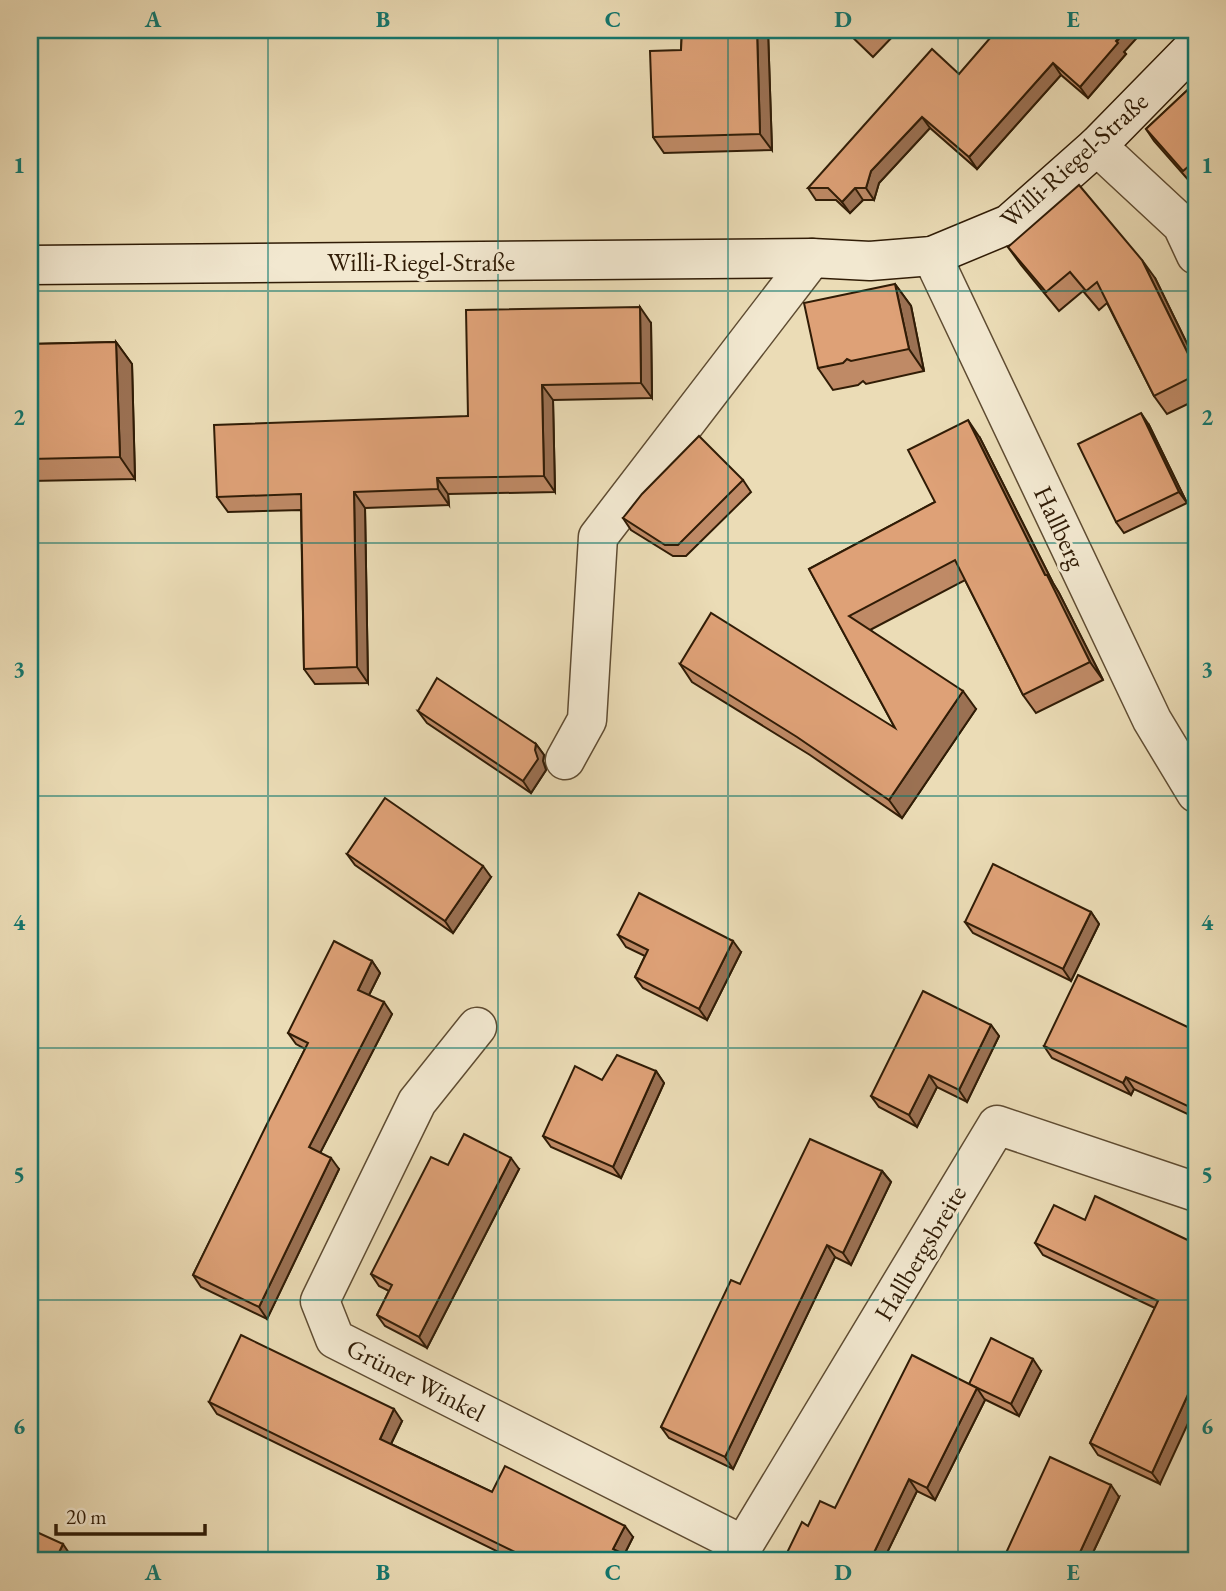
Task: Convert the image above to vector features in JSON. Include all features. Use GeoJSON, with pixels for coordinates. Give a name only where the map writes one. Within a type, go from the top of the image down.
{"type":"FeatureCollection","features":[{"type":"Feature","properties":{"kind":"street","name":"Willi-Riegel-Straße"},"geometry":{"type":"LineString","coordinates":[[30,265],[812,258],[870,261],[932,256],[1009,224],[1097,146],[1196,45]]}},
{"type":"Feature","properties":{"kind":"street"},"geometry":{"type":"LineString","coordinates":[[1097,146],[1191,234]]}},
{"type":"Feature","properties":{"kind":"street","name":"Hallberg"},"geometry":{"type":"LineString","coordinates":[[932,256],[1152,720],[1196,793]]}},
{"type":"Feature","properties":{"kind":"street"},"geometry":{"type":"LineString","coordinates":[[565,760],[587,720],[598,537],[812,258]]}},
{"type":"Feature","properties":{"kind":"street","name":"Grüner Winkel"},"geometry":{"type":"LineString","coordinates":[[477,1027],[417,1102],[320,1301],[335,1339],[738,1553]]}},
{"type":"Feature","properties":{"kind":"street","name":"Hallbergsbreite"},"geometry":{"type":"LineString","coordinates":[[738,1553],[997,1125],[1196,1192]]}},
{"type":"Feature","properties":{"kind":"building"},"geometry":{"type":"Polygon","coordinates":[[[682,30],[757,30],[760,134],[653,137],[650,51],[681,50],[682,30]]]}},
{"type":"Feature","properties":{"kind":"building"},"geometry":{"type":"Polygon","coordinates":[[[997,30],[1126,30],[1080,87],[1053,63],[969,157],[922,117],[871,171],[866,188],[855,188],[842,202],[828,188],[808,188],[932,49],[959,74],[997,30]]]}},
{"type":"Feature","properties":{"kind":"building"},"geometry":{"type":"Polygon","coordinates":[[[1196,82],[1196,160],[1183,171],[1146,129],[1196,82]]]}},
{"type":"Feature","properties":{"kind":"building"},"geometry":{"type":"Polygon","coordinates":[[[1079,185],[1142,260],[1196,370],[1196,375],[1154,396],[1097,282],[1086,291],[1070,272],[1046,292],[1008,247],[1079,185]]]}},
{"type":"Feature","properties":{"kind":"building"},"geometry":{"type":"Polygon","coordinates":[[[895,284],[909,349],[851,361],[847,359],[843,363],[818,368],[804,303],[895,284]]]}},
{"type":"Feature","properties":{"kind":"building"},"geometry":{"type":"Polygon","coordinates":[[[640,307],[641,383],[542,385],[544,476],[437,478],[438,489],[354,492],[357,667],[304,669],[301,494],[217,497],[214,425],[468,416],[466,310],[640,307]]]}},
{"type":"Feature","properties":{"kind":"building"},"geometry":{"type":"Polygon","coordinates":[[[116,342],[120,457],[30,459],[30,344],[116,342]]]}},
{"type":"Feature","properties":{"kind":"building"},"geometry":{"type":"Polygon","coordinates":[[[1141,413],[1179,492],[1116,522],[1078,444],[1141,413]]]}},
{"type":"Feature","properties":{"kind":"building"},"geometry":{"type":"Polygon","coordinates":[[[968,420],[1090,662],[1023,695],[955,560],[849,616],[963,691],[889,800],[797,737],[680,664],[711,613],[895,728],[809,569],[935,502],[908,450],[968,420]]]}},
{"type":"Feature","properties":{"kind":"building"},"geometry":{"type":"Polygon","coordinates":[[[699,436],[743,480],[678,545],[665,545],[623,518],[642,494],[699,436]]]}},
{"type":"Feature","properties":{"kind":"building"},"geometry":{"type":"Polygon","coordinates":[[[1196,663],[1196,681],[1189,667],[1196,663]]]}},
{"type":"Feature","properties":{"kind":"building"},"geometry":{"type":"Polygon","coordinates":[[[437,678],[536,744],[538,759],[523,781],[418,711],[437,678]]]}},
{"type":"Feature","properties":{"kind":"building"},"geometry":{"type":"Polygon","coordinates":[[[385,798],[483,866],[445,921],[347,854],[385,798]]]}},
{"type":"Feature","properties":{"kind":"building"},"geometry":{"type":"Polygon","coordinates":[[[993,864],[1091,912],[1063,969],[965,922],[993,864]]]}},
{"type":"Feature","properties":{"kind":"building"},"geometry":{"type":"Polygon","coordinates":[[[639,893],[733,941],[699,1009],[635,977],[648,950],[618,935],[639,893]]]}},
{"type":"Feature","properties":{"kind":"building"},"geometry":{"type":"Polygon","coordinates":[[[334,941],[372,961],[358,990],[384,1002],[309,1147],[331,1158],[259,1307],[193,1275],[308,1043],[288,1033],[334,941]]]}},
{"type":"Feature","properties":{"kind":"building"},"geometry":{"type":"Polygon","coordinates":[[[1078,975],[1196,1031],[1196,1110],[1126,1077],[1123,1083],[1044,1046],[1078,975]]]}},
{"type":"Feature","properties":{"kind":"building"},"geometry":{"type":"Polygon","coordinates":[[[923,991],[991,1025],[959,1090],[929,1075],[909,1115],[871,1096],[923,991]]]}},
{"type":"Feature","properties":{"kind":"building"},"geometry":{"type":"Polygon","coordinates":[[[617,1055],[656,1071],[613,1167],[543,1136],[575,1066],[602,1080],[617,1055]]]}},
{"type":"Feature","properties":{"kind":"building"},"geometry":{"type":"Polygon","coordinates":[[[464,1134],[511,1158],[419,1337],[377,1315],[392,1285],[371,1274],[431,1157],[448,1165],[464,1134]]]}},
{"type":"Feature","properties":{"kind":"building"},"geometry":{"type":"Polygon","coordinates":[[[810,1139],[882,1171],[843,1253],[827,1245],[725,1457],[661,1427],[731,1280],[740,1284],[810,1139]]]}},
{"type":"Feature","properties":{"kind":"building"},"geometry":{"type":"Polygon","coordinates":[[[1095,1196],[1196,1244],[1196,1377],[1152,1473],[1090,1443],[1158,1301],[1035,1243],[1054,1205],[1085,1220],[1095,1196]]]}},
{"type":"Feature","properties":{"kind":"building"},"geometry":{"type":"Polygon","coordinates":[[[241,1335],[394,1409],[380,1439],[492,1492],[505,1466],[625,1526],[613,1549],[638,1561],[533,1561],[209,1402],[241,1335]]]}},
{"type":"Feature","properties":{"kind":"building"},"geometry":{"type":"Polygon","coordinates":[[[991,1338],[1033,1359],[1011,1404],[969,1384],[991,1338]]]}},
{"type":"Feature","properties":{"kind":"building"},"geometry":{"type":"Polygon","coordinates":[[[912,1355],[977,1388],[927,1488],[909,1479],[870,1561],[783,1561],[802,1522],[808,1526],[820,1501],[835,1508],[912,1355]]]}},
{"type":"Feature","properties":{"kind":"building"},"geometry":{"type":"Polygon","coordinates":[[[1050,1457],[1111,1485],[1076,1561],[1023,1561],[1006,1553],[1050,1457]]]}},
{"type":"Feature","properties":{"kind":"building"},"geometry":{"type":"Polygon","coordinates":[[[30,1529],[63,1544],[55,1561],[30,1561],[30,1529]]]}}]}
